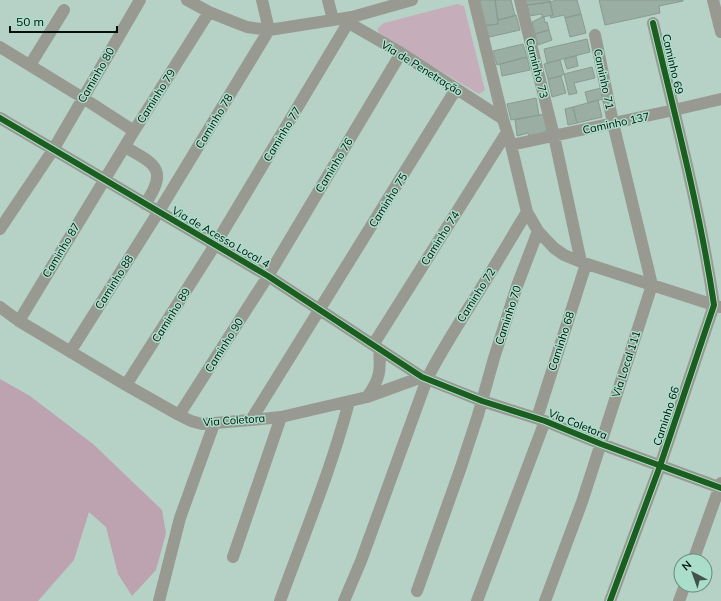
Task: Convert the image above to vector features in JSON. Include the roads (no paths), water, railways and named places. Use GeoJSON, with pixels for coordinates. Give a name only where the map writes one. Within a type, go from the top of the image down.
{"type":"FeatureCollection","features":[{"type":"Feature","properties":{"kind":"street","name":"Caminho 80"},"geometry":{"type":"LineString","coordinates":[[0,229],[53,150],[140,0]]}},
{"type":"Feature","properties":{"kind":"street"},"geometry":{"type":"LineString","coordinates":[[187,0],[209,12],[247,27],[269,30],[341,21],[392,3],[412,0]]}},
{"type":"Feature","properties":{"kind":"street"},"geometry":{"type":"LineString","coordinates":[[262,0],[269,30]]}},
{"type":"Feature","properties":{"kind":"street"},"geometry":{"type":"LineString","coordinates":[[328,0],[341,21]]}},
{"type":"Feature","properties":{"kind":"street"},"geometry":{"type":"LineString","coordinates":[[474,0],[527,212],[538,231],[554,248],[564,255],[583,263],[717,306]]}},
{"type":"Feature","properties":{"kind":"street","name":"Caminho 73"},"geometry":{"type":"LineString","coordinates":[[520,0],[554,136],[583,263]]}},
{"type":"Feature","properties":{"kind":"street"},"geometry":{"type":"LineString","coordinates":[[714,0],[721,32]]}},
{"type":"Feature","properties":{"kind":"street"},"geometry":{"type":"LineString","coordinates":[[30,66],[64,10]]}},
{"type":"Feature","properties":{"kind":"street","name":"Caminho 79"},"geometry":{"type":"LineString","coordinates":[[104,180],[209,12]]}},
{"type":"Feature","properties":{"kind":"street","name":"Via de Penetração"},"geometry":{"type":"LineString","coordinates":[[341,21],[401,53],[503,118]]}},
{"type":"Feature","properties":{"kind":"street","name":"Caminho 77"},"geometry":{"type":"LineString","coordinates":[[215,245],[341,21]]}},
{"type":"Feature","properties":{"kind":"street","name":"Caminho 69"},"geometry":{"type":"LineString","coordinates":[[653,22],[694,197],[717,306]]}},
{"type":"Feature","properties":{"kind":"street","name":"Caminho 78"},"geometry":{"type":"LineString","coordinates":[[159,212],[269,30]]}},
{"type":"Feature","properties":{"kind":"street","name":"Caminho 71"},"geometry":{"type":"LineString","coordinates":[[595,35],[613,123],[652,285]]}},
{"type":"Feature","properties":{"kind":"street"},"geometry":{"type":"LineString","coordinates":[[0,47],[134,131]]}},
{"type":"Feature","properties":{"kind":"street","name":"Caminho 76"},"geometry":{"type":"LineString","coordinates":[[268,276],[401,53]]}},
{"type":"Feature","properties":{"kind":"street","name":"Caminho 75"},"geometry":{"type":"LineString","coordinates":[[251,420],[456,89]]}},
{"type":"Feature","properties":{"kind":"street","name":"Caminho 137"},"geometry":{"type":"LineString","coordinates":[[511,145],[721,99]]}},
{"type":"Feature","properties":{"kind":"street","name":"Via de Acesso Local 4"},"geometry":{"type":"LineString","coordinates":[[0,118],[268,276],[425,378]]}},
{"type":"Feature","properties":{"kind":"street","name":"Caminho 74"},"geometry":{"type":"LineString","coordinates":[[376,347],[507,132]]}},
{"type":"Feature","properties":{"kind":"street"},"geometry":{"type":"LineString","coordinates":[[125,147],[153,164],[157,174],[156,185],[145,204]]}},
{"type":"Feature","properties":{"kind":"street","name":"Caminho 87"},"geometry":{"type":"LineString","coordinates":[[19,321],[104,180]]}},
{"type":"Feature","properties":{"kind":"street","name":"Caminho 88"},"geometry":{"type":"LineString","coordinates":[[70,352],[159,212]]}},
{"type":"Feature","properties":{"kind":"street","name":"Caminho 72"},"geometry":{"type":"LineString","coordinates":[[344,601],[361,562],[425,378],[527,212]]}},
{"type":"Feature","properties":{"kind":"street","name":"Caminho 70"},"geometry":{"type":"LineString","coordinates":[[417,591],[461,467],[517,286],[538,231]]}},
{"type":"Feature","properties":{"kind":"street","name":"Caminho 89"},"geometry":{"type":"LineString","coordinates":[[126,385],[215,245]]}},
{"type":"Feature","properties":{"kind":"street","name":"Caminho 68"},"geometry":{"type":"LineString","coordinates":[[477,601],[541,419],[583,263]]}},
{"type":"Feature","properties":{"kind":"street","name":"Caminho 90"},"geometry":{"type":"LineString","coordinates":[[179,415],[268,276]]}},
{"type":"Feature","properties":{"kind":"street","name":"Via Local 111"},"geometry":{"type":"LineString","coordinates":[[545,601],[582,502],[652,285]]}},
{"type":"Feature","properties":{"kind":"street","name":"Caminho 66"},"geometry":{"type":"LineString","coordinates":[[610,601],[717,306]]}},
{"type":"Feature","properties":{"kind":"street","name":"Via Coletora"},"geometry":{"type":"LineString","coordinates":[[0,308],[126,385],[179,415],[191,421],[202,424],[214,424],[281,416],[349,402],[367,398],[425,378],[482,401],[541,419],[600,444],[720,487]]}},
{"type":"Feature","properties":{"kind":"street"},"geometry":{"type":"LineString","coordinates":[[367,398],[379,375],[380,364],[376,347]]}},
{"type":"Feature","properties":{"kind":"street"},"geometry":{"type":"LineString","coordinates":[[280,601],[343,425],[349,402]]}},
{"type":"Feature","properties":{"kind":"street"},"geometry":{"type":"LineString","coordinates":[[233,558],[281,416]]}},
{"type":"Feature","properties":{"kind":"street"},"geometry":{"type":"LineString","coordinates":[[159,601],[180,518],[214,424]]}},
{"type":"Feature","properties":{"kind":"street"},"geometry":{"type":"LineString","coordinates":[[696,553],[720,487]]}}]}
